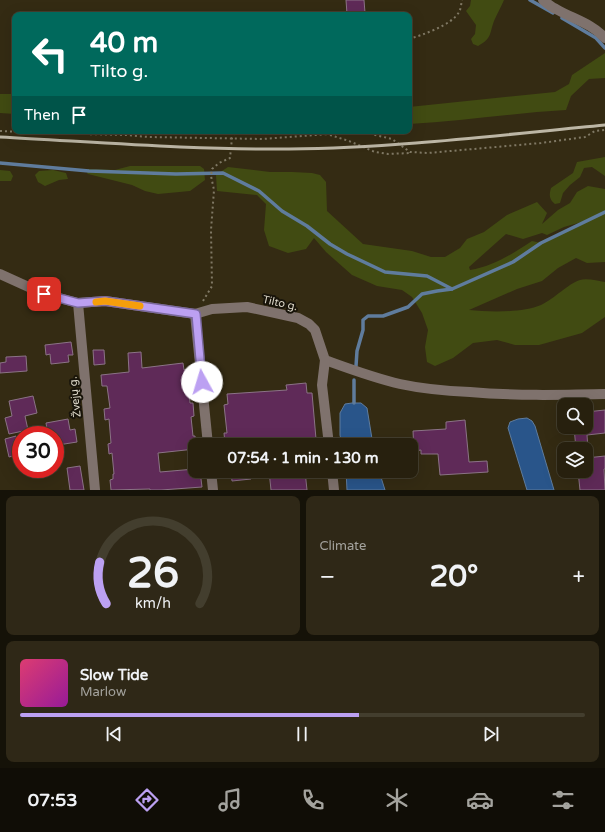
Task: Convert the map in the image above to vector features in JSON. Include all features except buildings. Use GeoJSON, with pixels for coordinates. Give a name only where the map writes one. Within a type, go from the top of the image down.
{"type":"FeatureCollection","features":[{"type":"Feature","properties":{"kind":"street"},"geometry":{"type":"LineString","coordinates":[[543,0],[556,10],[598,30],[605,38]]}},
{"type":"Feature","properties":{"kind":"street","name":"Tilto g."},"geometry":{"type":"LineString","coordinates":[[0,274],[46,294],[78,303],[105,301],[196,314],[212,309],[247,308],[298,318],[309,324],[315,330],[325,360]]}},
{"type":"Feature","properties":{"kind":"street","name":"Žvejų g."},"geometry":{"type":"LineString","coordinates":[[78,303],[95,490]]}},
{"type":"Feature","properties":{"kind":"street"},"geometry":{"type":"LineString","coordinates":[[196,314],[207,438]]}},
{"type":"Feature","properties":{"kind":"street"},"geometry":{"type":"LineString","coordinates":[[328,438],[322,385],[325,360],[401,384],[442,390],[538,396],[605,394]]}},
{"type":"Feature","properties":{"kind":"street"},"geometry":{"type":"LineString","coordinates":[[212,478],[213,490]]}},
{"type":"Feature","properties":{"kind":"street"},"geometry":{"type":"LineString","coordinates":[[333,478],[334,490]]}},
{"type":"Feature","properties":{"kind":"path"},"geometry":{"type":"LineString","coordinates":[[412,38],[427,33],[447,23],[459,13],[462,0]]}},
{"type":"Feature","properties":{"kind":"path"},"geometry":{"type":"LineString","coordinates":[[371,134],[392,139],[410,152],[418,152],[461,151],[541,143],[586,137],[596,131],[605,130]]}},
{"type":"Feature","properties":{"kind":"path"},"geometry":{"type":"LineString","coordinates":[[0,131],[12,132]]}},
{"type":"Feature","properties":{"kind":"path"},"geometry":{"type":"LineString","coordinates":[[84,134],[263,139],[336,134]]}},
{"type":"Feature","properties":{"kind":"path"},"geometry":{"type":"LineString","coordinates":[[196,314],[212,286],[211,230],[214,190],[211,176],[212,169],[219,163],[230,158],[232,138],[234,134]]}},
{"type":"Feature","properties":{"kind":"path"},"geometry":{"type":"LineString","coordinates":[[329,135],[349,140],[375,152],[388,154],[418,152]]}},
{"type":"Feature","properties":{"kind":"green space"},"geometry":{"type":"Polygon","coordinates":[[[471,0],[504,0],[488,38],[478,46],[473,44],[471,39],[475,34],[476,25],[466,11],[470,6],[471,0]]]}},
{"type":"Feature","properties":{"kind":"green space"},"geometry":{"type":"Polygon","coordinates":[[[605,53],[605,78],[589,79],[571,96],[566,110],[412,124],[412,107],[555,92],[569,84],[572,75],[605,53]]]}},
{"type":"Feature","properties":{"kind":"green space"},"geometry":{"type":"Polygon","coordinates":[[[0,94],[12,94],[12,114],[0,113],[0,94]]]}},
{"type":"Feature","properties":{"kind":"green space"},"geometry":{"type":"Polygon","coordinates":[[[605,157],[605,176],[592,167],[584,168],[580,177],[563,193],[560,203],[555,204],[553,202],[550,197],[551,188],[573,173],[577,162],[605,157]]]}},
{"type":"Feature","properties":{"kind":"green space"},"geometry":{"type":"Polygon","coordinates":[[[130,166],[200,166],[204,169],[205,180],[190,191],[158,194],[145,191],[132,185],[87,173],[88,169],[115,170],[130,166]]]}},
{"type":"Feature","properties":{"kind":"green space"},"geometry":{"type":"Polygon","coordinates":[[[228,167],[270,172],[312,173],[320,175],[326,182],[327,211],[363,244],[412,251],[431,257],[445,257],[460,248],[467,239],[484,232],[507,215],[537,202],[547,213],[542,224],[558,210],[570,203],[577,192],[588,186],[605,189],[605,262],[587,263],[576,258],[558,268],[542,281],[517,289],[469,310],[505,311],[533,308],[546,302],[576,282],[583,279],[589,279],[605,282],[605,317],[582,333],[539,345],[515,345],[497,340],[473,343],[453,358],[435,366],[427,362],[425,347],[428,330],[422,313],[412,297],[402,290],[377,286],[352,275],[326,252],[314,238],[306,249],[288,253],[269,246],[264,230],[266,204],[257,195],[217,191],[216,175],[228,167]],[[585,221],[564,227],[547,235],[542,233],[523,239],[506,234],[469,267],[470,270],[487,266],[510,255],[532,241],[541,243],[585,221]]]}},
{"type":"Feature","properties":{"kind":"green space"},"geometry":{"type":"Polygon","coordinates":[[[0,170],[10,171],[13,176],[11,181],[0,181],[0,170]]]}},
{"type":"Feature","properties":{"kind":"green space"},"geometry":{"type":"Polygon","coordinates":[[[53,170],[66,173],[68,179],[59,180],[45,186],[38,182],[35,175],[39,171],[53,170]]]}},
{"type":"Feature","properties":{"kind":"water"},"geometry":{"type":"Polygon","coordinates":[[[361,403],[367,408],[372,438],[341,438],[340,413],[345,404],[361,403]]]}},
{"type":"Feature","properties":{"kind":"water"},"geometry":{"type":"Polygon","coordinates":[[[527,418],[532,421],[535,426],[554,490],[527,490],[508,428],[510,422],[527,418]]]}},
{"type":"Feature","properties":{"kind":"water"},"geometry":{"type":"Polygon","coordinates":[[[346,478],[381,478],[385,490],[347,490],[346,478]]]}},
{"type":"Feature","properties":{"kind":"waterway"},"geometry":{"type":"LineString","coordinates":[[530,0],[553,13]]}},
{"type":"Feature","properties":{"kind":"waterway"},"geometry":{"type":"LineString","coordinates":[[562,18],[596,38],[605,48]]}},
{"type":"Feature","properties":{"kind":"waterway"},"geometry":{"type":"LineString","coordinates":[[0,163],[89,171],[176,174],[223,173],[259,191],[282,211],[307,226],[330,244],[347,254],[385,272],[427,276],[452,289]]}},
{"type":"Feature","properties":{"kind":"waterway"},"geometry":{"type":"LineString","coordinates":[[356,366],[357,351],[363,330],[363,320],[368,316],[383,316],[408,307],[422,294],[452,289],[513,262],[541,243],[605,212]]}},
{"type":"Feature","properties":{"kind":"waterway"},"geometry":{"type":"LineString","coordinates":[[354,380],[354,403]]}},
{"type":"Feature","properties":{"kind":"railway"},"geometry":{"type":"LineString","coordinates":[[0,137],[181,147],[289,149],[408,144],[605,125]]}},
{"type":"Feature","properties":{"kind":"slow traffic"},"geometry":{"type":"LineString","coordinates":[[96,302],[105,301],[140,306]]}},
{"type":"Feature","properties":{"kind":"route"},"geometry":{"type":"LineString","coordinates":[[44,294],[78,303],[105,301],[196,314],[202,382]]}}]}
